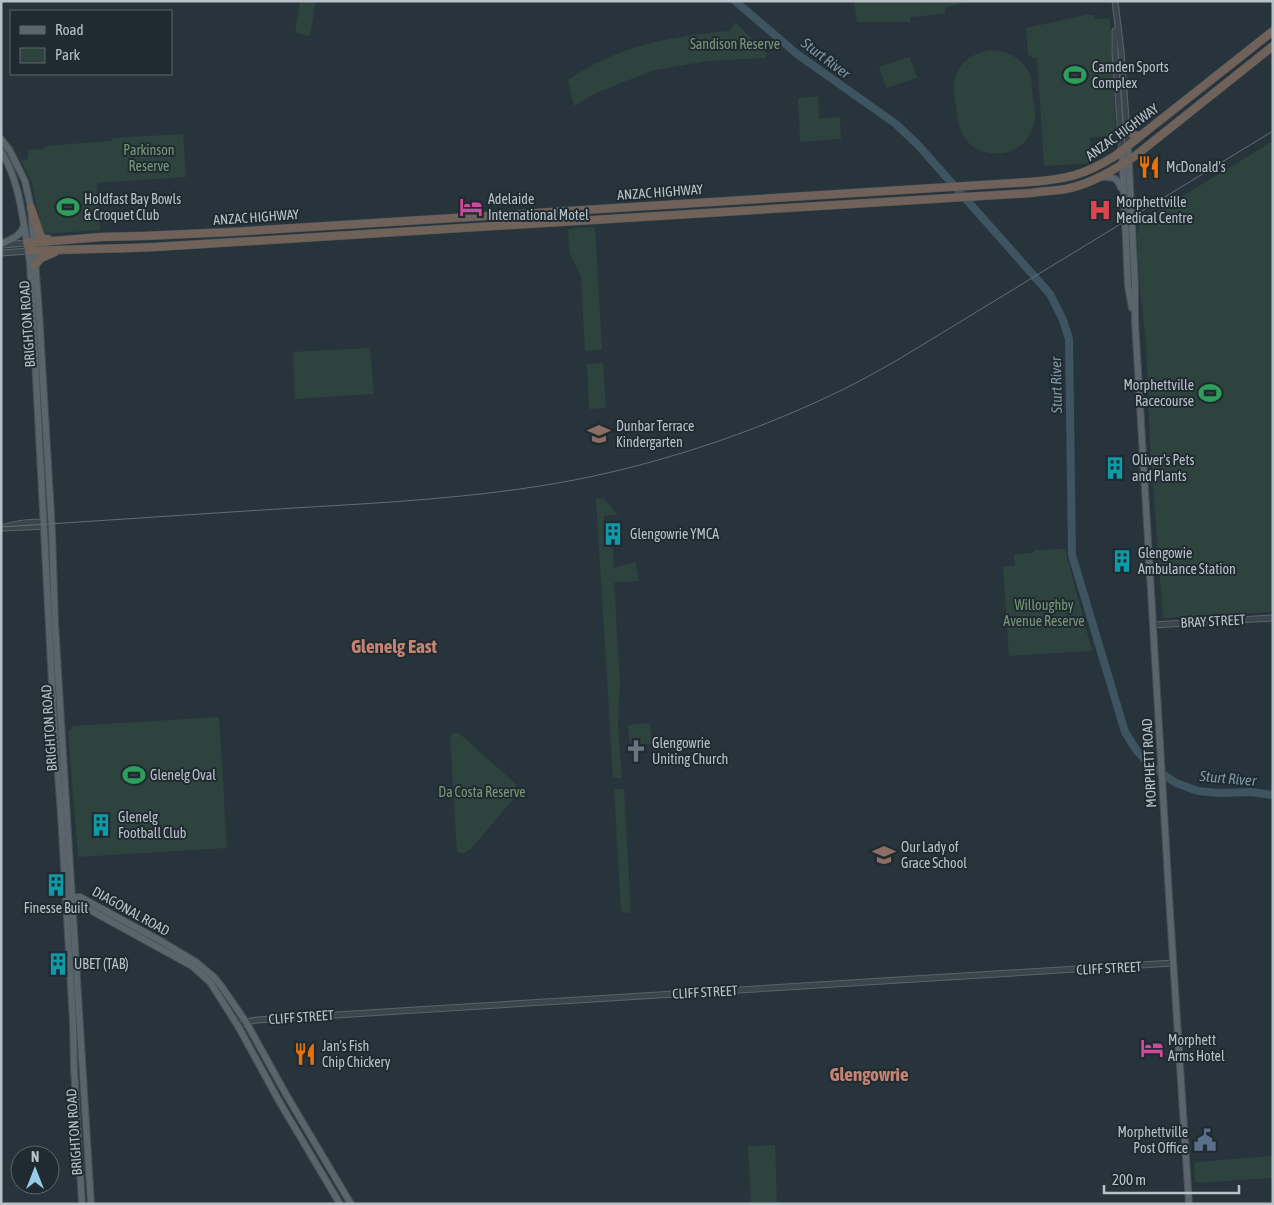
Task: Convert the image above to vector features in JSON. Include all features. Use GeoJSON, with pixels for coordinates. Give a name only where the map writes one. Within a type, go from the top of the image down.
{"type":"FeatureCollection","features":[{"type":"Feature","properties":{"kind":"highway","name":"ANZAC HIGHWAY"},"geometry":{"type":"LineString","coordinates":[[30,242],[231,232],[1030,182],[1065,178],[1092,170],[1125,148],[1273,31]]}},
{"type":"Feature","properties":{"kind":"highway"},"geometry":{"type":"LineString","coordinates":[[1259,42],[1268,40],[1273,45]]}},
{"type":"Feature","properties":{"kind":"highway","name":"ANZAC HIGHWAY"},"geometry":{"type":"LineString","coordinates":[[31,251],[152,247],[403,232],[1066,189],[1102,177],[1126,162],[1273,45]]}},
{"type":"Feature","properties":{"kind":"highway"},"geometry":{"type":"LineString","coordinates":[[1126,126],[1129,132],[1139,137]]}},
{"type":"Feature","properties":{"kind":"highway"},"geometry":{"type":"LineString","coordinates":[[1030,182],[1031,192]]}},
{"type":"Feature","properties":{"kind":"highway"},"geometry":{"type":"LineString","coordinates":[[860,192],[866,202]]}},
{"type":"Feature","properties":{"kind":"highway"},"geometry":{"type":"LineString","coordinates":[[829,194],[839,197],[851,197],[856,203]]}},
{"type":"Feature","properties":{"kind":"highway"},"geometry":{"type":"LineString","coordinates":[[684,203],[687,212],[691,214]]}},
{"type":"Feature","properties":{"kind":"highway"},"geometry":{"type":"LineString","coordinates":[[671,204],[679,209],[680,215]]}},
{"type":"Feature","properties":{"kind":"highway"},"geometry":{"type":"LineString","coordinates":[[31,208],[40,235],[43,238],[57,240]]}},
{"type":"Feature","properties":{"kind":"highway"},"geometry":{"type":"LineString","coordinates":[[410,220],[408,225],[412,231]]}},
{"type":"Feature","properties":{"kind":"highway"},"geometry":{"type":"LineString","coordinates":[[395,221],[403,224],[403,232]]}},
{"type":"Feature","properties":{"kind":"highway"},"geometry":{"type":"LineString","coordinates":[[244,230],[243,235],[246,241]]}},
{"type":"Feature","properties":{"kind":"highway"},"geometry":{"type":"LineString","coordinates":[[231,232],[236,234],[236,242]]}},
{"type":"Feature","properties":{"kind":"highway"},"geometry":{"type":"LineString","coordinates":[[144,236],[151,239],[152,247]]}},
{"type":"Feature","properties":{"kind":"highway"},"geometry":{"type":"LineString","coordinates":[[159,236],[157,237],[158,241],[162,246]]}},
{"type":"Feature","properties":{"kind":"highway"},"geometry":{"type":"LineString","coordinates":[[35,265],[41,258],[64,249]]}},
{"type":"Feature","properties":{"kind":"main road"},"geometry":{"type":"LineString","coordinates":[[1,139],[10,151],[25,180],[31,208],[31,251]]}},
{"type":"Feature","properties":{"kind":"main road","name":"MORPHETT ROAD"},"geometry":{"type":"LineString","coordinates":[[1125,148],[1135,285],[1135,321],[1162,781],[1189,1204]]}},
{"type":"Feature","properties":{"kind":"main road"},"geometry":{"type":"LineString","coordinates":[[1,151],[9,165],[18,191],[24,225],[30,242]]}},
{"type":"Feature","properties":{"kind":"main road","name":"MORPHETT ROAD"},"geometry":{"type":"LineString","coordinates":[[1126,162],[1124,196],[1128,286],[1135,321]]}},
{"type":"Feature","properties":{"kind":"main road"},"geometry":{"type":"LineString","coordinates":[[1102,177],[1116,178],[1119,181],[1124,196]]}},
{"type":"Feature","properties":{"kind":"main road"},"geometry":{"type":"LineString","coordinates":[[1,245],[19,236],[24,225]]}},
{"type":"Feature","properties":{"kind":"main road","name":"BRIGHTON ROAD"},"geometry":{"type":"LineString","coordinates":[[31,251],[35,265],[51,524],[63,800],[71,899],[82,1204]]}},
{"type":"Feature","properties":{"kind":"main road","name":"BRIGHTON ROAD"},"geometry":{"type":"LineString","coordinates":[[31,251],[54,722],[63,800]]}},
{"type":"Feature","properties":{"kind":"main road"},"geometry":{"type":"LineString","coordinates":[[37,399],[43,390]]}},
{"type":"Feature","properties":{"kind":"main road","name":"DIAGONAL ROAD"},"geometry":{"type":"LineString","coordinates":[[71,899],[80,897],[161,941],[205,968],[222,987],[246,1022],[351,1204]]}},
{"type":"Feature","properties":{"kind":"main road","name":"BRIGHTON ROAD"},"geometry":{"type":"LineString","coordinates":[[71,899],[74,921],[91,1204]]}},
{"type":"Feature","properties":{"kind":"main road","name":"DIAGONAL ROAD"},"geometry":{"type":"LineString","coordinates":[[71,899],[192,966],[217,991],[340,1204]]}},
{"type":"Feature","properties":{"kind":"main road"},"geometry":{"type":"LineString","coordinates":[[74,921],[79,913],[92,911]]}},
{"type":"Feature","properties":{"kind":"street","name":"MORPHETT ROAD"},"geometry":{"type":"LineString","coordinates":[[1115,1],[1121,51],[1126,126],[1125,148]]}},
{"type":"Feature","properties":{"kind":"street","name":"MORPHETT ROAD"},"geometry":{"type":"LineString","coordinates":[[1116,13],[1115,53],[1125,148]]}},
{"type":"Feature","properties":{"kind":"street","name":"ANZAC HIGHWAY"},"geometry":{"type":"LineString","coordinates":[[1,245],[30,242]]}},
{"type":"Feature","properties":{"kind":"street","name":"ANZAC HIGHWAY"},"geometry":{"type":"LineString","coordinates":[[1,253],[31,251]]}},
{"type":"Feature","properties":{"kind":"street"},"geometry":{"type":"LineString","coordinates":[[1,528],[51,524]]}},
{"type":"Feature","properties":{"kind":"street","name":"BRAY STREET"},"geometry":{"type":"LineString","coordinates":[[1153,624],[1273,618]]}},
{"type":"Feature","properties":{"kind":"street","name":"CLIFF STREET"},"geometry":{"type":"LineString","coordinates":[[238,1026],[246,1022],[259,1020],[1173,963]]}},
{"type":"Feature","properties":{"kind":"street"},"geometry":{"type":"LineString","coordinates":[[250,1031],[252,1024],[259,1020]]}},
{"type":"Feature","properties":{"kind":"green space"},"geometry":{"type":"Polygon","coordinates":[[[300,1],[316,1],[310,36],[295,33],[300,1]]]}},
{"type":"Feature","properties":{"kind":"green space"},"geometry":{"type":"Polygon","coordinates":[[[854,1],[969,1],[945,8],[945,14],[910,17],[910,22],[857,22],[854,1]]]}},
{"type":"Feature","properties":{"kind":"green space","name":"Camden Sports Complex"},"geometry":{"type":"Polygon","coordinates":[[[1086,15],[1094,15],[1095,19],[1110,18],[1116,136],[1090,137],[1092,163],[1044,166],[1037,58],[1032,58],[1031,55],[1028,56],[1026,28],[1086,15]]]}},
{"type":"Feature","properties":{"kind":"green space","name":"Sandison Reserve"},"geometry":{"type":"Polygon","coordinates":[[[735,22],[767,54],[766,58],[708,61],[654,70],[596,93],[574,106],[568,80],[587,68],[625,51],[645,45],[686,36],[729,31],[735,22]]]}},
{"type":"Feature","properties":{"kind":"green space"},"geometry":{"type":"Polygon","coordinates":[[[990,50],[1010,54],[1021,61],[1029,71],[1031,78],[1035,110],[1034,124],[1026,141],[1005,153],[991,153],[978,150],[968,142],[959,125],[954,92],[958,70],[962,65],[971,57],[990,50]]]}},
{"type":"Feature","properties":{"kind":"green space"},"geometry":{"type":"Polygon","coordinates":[[[910,57],[917,78],[886,88],[879,67],[910,57]]]}},
{"type":"Feature","properties":{"kind":"green space"},"geometry":{"type":"Polygon","coordinates":[[[818,96],[819,119],[840,117],[841,139],[800,142],[798,98],[818,96]]]}},
{"type":"Feature","properties":{"kind":"green space","name":"Holdfast Bay Bowls & Croquet Club"},"geometry":{"type":"Polygon","coordinates":[[[183,134],[186,177],[97,183],[100,230],[45,234],[42,231],[32,183],[21,160],[28,159],[28,150],[44,149],[44,146],[112,141],[112,138],[183,134]]]}},
{"type":"Feature","properties":{"kind":"green space","name":"Morphettville Racecourse"},"geometry":{"type":"Polygon","coordinates":[[[1273,141],[1273,612],[1163,618],[1150,446],[1146,341],[1140,291],[1137,234],[1142,221],[1273,141]]]}},
{"type":"Feature","properties":{"kind":"green space"},"geometry":{"type":"Polygon","coordinates":[[[595,227],[602,350],[585,351],[581,276],[570,253],[568,229],[595,227]]]}},
{"type":"Feature","properties":{"kind":"green space"},"geometry":{"type":"Polygon","coordinates":[[[370,348],[374,394],[295,399],[293,352],[370,348]]]}},
{"type":"Feature","properties":{"kind":"green space"},"geometry":{"type":"Polygon","coordinates":[[[603,363],[606,408],[589,409],[587,364],[603,363]]]}},
{"type":"Feature","properties":{"kind":"green space"},"geometry":{"type":"Polygon","coordinates":[[[603,498],[618,515],[604,516],[605,542],[612,541],[614,568],[635,562],[639,581],[614,583],[620,680],[618,725],[622,778],[613,778],[596,499],[603,498]]]}},
{"type":"Feature","properties":{"kind":"green space","name":"Willoughby Avenue Reserve"},"geometry":{"type":"Polygon","coordinates":[[[1065,549],[1092,651],[1009,656],[1003,566],[1015,566],[1014,554],[1033,553],[1034,550],[1065,549]]]}},
{"type":"Feature","properties":{"kind":"green space","name":"Glenelg Oval"},"geometry":{"type":"Polygon","coordinates":[[[219,717],[227,848],[78,857],[68,731],[71,731],[72,726],[219,717]]]}},
{"type":"Feature","properties":{"kind":"green space"},"geometry":{"type":"Polygon","coordinates":[[[650,723],[652,744],[630,745],[628,725],[650,723]]]}},
{"type":"Feature","properties":{"kind":"green space","name":"Da Costa Reserve"},"geometry":{"type":"Polygon","coordinates":[[[453,733],[462,736],[516,784],[515,797],[471,849],[464,853],[457,851],[450,737],[453,733]]]}},
{"type":"Feature","properties":{"kind":"green space"},"geometry":{"type":"Polygon","coordinates":[[[614,789],[624,789],[631,914],[621,911],[614,789]]]}},
{"type":"Feature","properties":{"kind":"green space"},"geometry":{"type":"Polygon","coordinates":[[[775,1145],[777,1204],[751,1204],[748,1146],[775,1145]]]}},
{"type":"Feature","properties":{"kind":"green space"},"geometry":{"type":"Polygon","coordinates":[[[1273,1156],[1273,1178],[1197,1183],[1195,1181],[1194,1164],[1196,1162],[1273,1156]]]}},
{"type":"Feature","properties":{"kind":"waterway","name":"Sturt River"},"geometry":{"type":"LineString","coordinates":[[735,1],[797,54],[896,124],[918,145],[1050,294],[1063,320],[1069,339],[1072,555],[1125,732],[1137,751],[1152,767],[1176,783],[1198,791],[1220,793],[1251,792],[1273,795]]}},
{"type":"Feature","properties":{"kind":"tram line"},"geometry":{"type":"LineString","coordinates":[[1,527],[445,498],[557,483],[659,460],[753,429],[814,403],[871,375],[1273,131]]}},
{"type":"Feature","properties":{"kind":"place","name":"Camden Sports Complex"},"geometry":{"type":"Point","coordinates":[1075,75]}},
{"type":"Feature","properties":{"kind":"place","name":"McDonald's"},"geometry":{"type":"Point","coordinates":[1149,167]}},
{"type":"Feature","properties":{"kind":"place","name":"Holdfast Bay Bowls & Croquet Club"},"geometry":{"type":"Point","coordinates":[68,207]}},
{"type":"Feature","properties":{"kind":"place","name":"Adelaide International Motel"},"geometry":{"type":"Point","coordinates":[471,207]}},
{"type":"Feature","properties":{"kind":"place","name":"Morphettville Medical Centre"},"geometry":{"type":"Point","coordinates":[1100,210]}},
{"type":"Feature","properties":{"kind":"place","name":"Morphettville Racecourse"},"geometry":{"type":"Point","coordinates":[1210,393]}},
{"type":"Feature","properties":{"kind":"place","name":"Dunbar Terrace Kindergarten"},"geometry":{"type":"Point","coordinates":[599,434]}},
{"type":"Feature","properties":{"kind":"place","name":"Oliver's Pets and Plants"},"geometry":{"type":"Point","coordinates":[1115,468]}},
{"type":"Feature","properties":{"kind":"place","name":"Glengowrie YMCA"},"geometry":{"type":"Point","coordinates":[613,534]}},
{"type":"Feature","properties":{"kind":"place","name":"Glengowie Ambulance Station"},"geometry":{"type":"Point","coordinates":[1122,561]}},
{"type":"Feature","properties":{"kind":"place","name":"Glengowrie Uniting Church"},"geometry":{"type":"Point","coordinates":[636,751]}},
{"type":"Feature","properties":{"kind":"place","name":"Glenelg Oval"},"geometry":{"type":"Point","coordinates":[134,775]}},
{"type":"Feature","properties":{"kind":"place","name":"Glenelg Football Club"},"geometry":{"type":"Point","coordinates":[101,825]}},
{"type":"Feature","properties":{"kind":"place","name":"Our Lady of Grace School"},"geometry":{"type":"Point","coordinates":[884,855]}},
{"type":"Feature","properties":{"kind":"place","name":"Finesse Built"},"geometry":{"type":"Point","coordinates":[56,885]}},
{"type":"Feature","properties":{"kind":"place","name":"UBET (TAB)"},"geometry":{"type":"Point","coordinates":[58,964]}},
{"type":"Feature","properties":{"kind":"place","name":"Morphett Arms Hotel"},"geometry":{"type":"Point","coordinates":[1152,1048]}},
{"type":"Feature","properties":{"kind":"place","name":"Jan's Fish Chip Chickery"},"geometry":{"type":"Point","coordinates":[305,1054]}},
{"type":"Feature","properties":{"kind":"place","name":"Morphettville Post Office"},"geometry":{"type":"Point","coordinates":[1205,1140]}},
{"type":"Feature","properties":{"kind":"district","name":"Glenelg East"},"geometry":{"type":"Point","coordinates":[394,646]}},
{"type":"Feature","properties":{"kind":"district","name":"Glengowrie"},"geometry":{"type":"Point","coordinates":[869,1074]}},
{"type":"Feature","properties":{"kind":"park label","name":"Parkinson Reserve"},"geometry":{"type":"Point","coordinates":[149,158]}}]}
